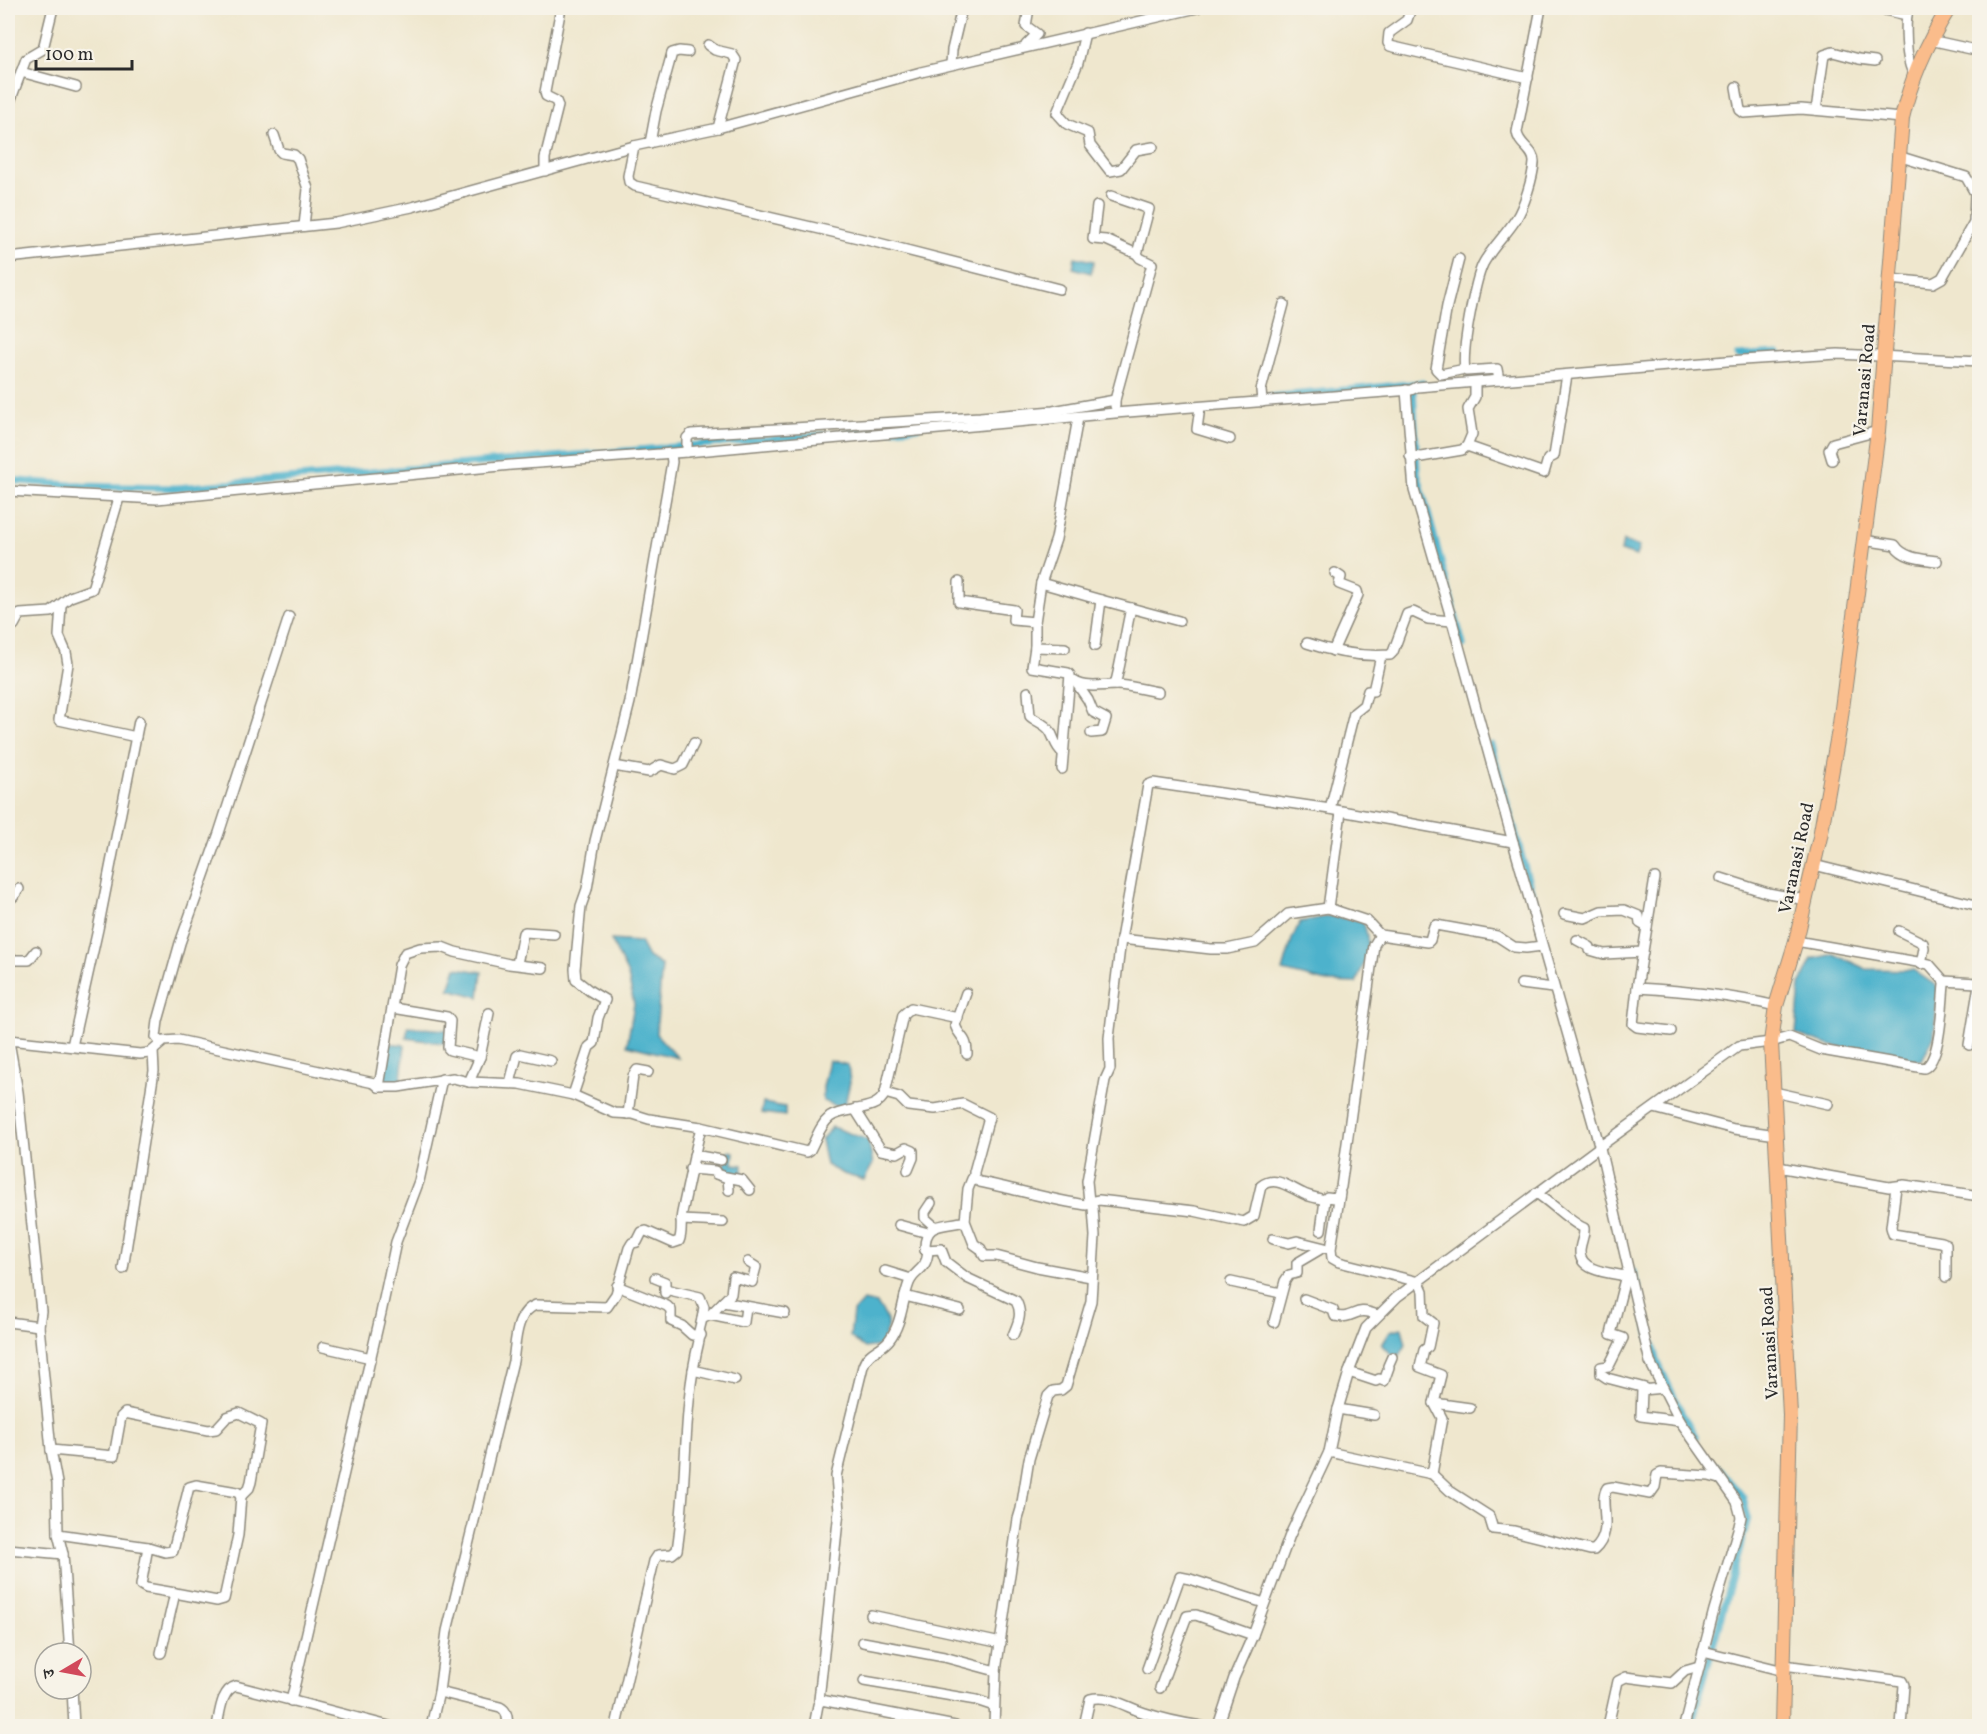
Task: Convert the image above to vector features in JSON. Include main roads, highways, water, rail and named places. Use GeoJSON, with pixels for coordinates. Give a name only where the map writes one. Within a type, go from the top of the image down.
{"type":"FeatureCollection","features":[{"type":"Feature","properties":{"kind":"highway","name":"Varanasi Road"},"geometry":{"type":"LineString","coordinates":[[1782,1726],[1790,1415],[1771,1042],[1776,1006],[1796,941],[1814,865],[1839,724],[1878,431],[1902,118],[1914,74],[1949,8]]}},
{"type":"Feature","properties":{"kind":"water"},"geometry":{"type":"Polygon","coordinates":[[[1075,257],[1094,261],[1091,273],[1073,268],[1075,257]]]}},
{"type":"Feature","properties":{"kind":"water"},"geometry":{"type":"Polygon","coordinates":[[[1623,541],[1639,547],[1636,556],[1621,551],[1623,541]]]}},
{"type":"Feature","properties":{"kind":"water"},"geometry":{"type":"Polygon","coordinates":[[[1329,916],[1362,921],[1366,929],[1367,952],[1356,983],[1327,982],[1283,971],[1292,939],[1300,922],[1329,916]]]}},
{"type":"Feature","properties":{"kind":"water"},"geometry":{"type":"Polygon","coordinates":[[[611,940],[640,942],[648,957],[662,966],[656,1034],[678,1058],[627,1045],[634,1004],[628,975],[611,940]]]}},
{"type":"Feature","properties":{"kind":"water"},"geometry":{"type":"Polygon","coordinates":[[[1834,954],[1866,969],[1913,970],[1938,987],[1934,1037],[1922,1060],[1898,1061],[1828,1045],[1796,1034],[1800,985],[1812,959],[1834,954]]]}},
{"type":"Feature","properties":{"kind":"water"},"geometry":{"type":"Polygon","coordinates":[[[456,968],[482,972],[479,997],[449,989],[456,968]]]}},
{"type":"Feature","properties":{"kind":"water"},"geometry":{"type":"Polygon","coordinates":[[[408,1027],[447,1030],[448,1044],[406,1038],[408,1027]]]}},
{"type":"Feature","properties":{"kind":"water"},"geometry":{"type":"Polygon","coordinates":[[[388,1043],[405,1045],[400,1085],[381,1085],[388,1043]]]}},
{"type":"Feature","properties":{"kind":"water"},"geometry":{"type":"Polygon","coordinates":[[[829,1060],[848,1065],[850,1082],[844,1109],[823,1101],[823,1087],[829,1060]]]}},
{"type":"Feature","properties":{"kind":"water"},"geometry":{"type":"Polygon","coordinates":[[[763,1103],[785,1107],[785,1116],[761,1113],[763,1103]]]}},
{"type":"Feature","properties":{"kind":"water"},"geometry":{"type":"Polygon","coordinates":[[[832,1127],[868,1140],[873,1164],[864,1180],[843,1174],[826,1165],[821,1140],[832,1127]]]}},
{"type":"Feature","properties":{"kind":"water"},"geometry":{"type":"Polygon","coordinates":[[[728,1151],[734,1152],[733,1164],[743,1165],[742,1179],[726,1176],[725,1164],[728,1151]]]}},
{"type":"Feature","properties":{"kind":"water"},"geometry":{"type":"Polygon","coordinates":[[[863,1301],[877,1304],[887,1320],[886,1333],[880,1346],[865,1348],[850,1337],[853,1312],[863,1301]]]}},
{"type":"Feature","properties":{"kind":"water"},"geometry":{"type":"Polygon","coordinates":[[[1402,1328],[1406,1345],[1400,1355],[1392,1355],[1382,1344],[1390,1331],[1402,1328]]]}},
{"type":"Feature","properties":{"kind":"waterway"},"geometry":{"type":"LineString","coordinates":[[1738,356],[1778,353]]}},
{"type":"Feature","properties":{"kind":"waterway"},"geometry":{"type":"LineString","coordinates":[[1268,397],[1422,383]]}},
{"type":"Feature","properties":{"kind":"waterway"},"geometry":{"type":"LineString","coordinates":[[1413,386],[1417,472],[1463,645]]}},
{"type":"Feature","properties":{"kind":"waterway"},"geometry":{"type":"LineString","coordinates":[[8,480],[83,486],[175,488],[917,427]]}},
{"type":"Feature","properties":{"kind":"waterway"},"geometry":{"type":"LineString","coordinates":[[1491,745],[1535,905]]}},
{"type":"Feature","properties":{"kind":"waterway"},"geometry":{"type":"LineString","coordinates":[[1633,1272],[1658,1363],[1682,1414],[1696,1437]]}},
{"type":"Feature","properties":{"kind":"waterway"},"geometry":{"type":"LineString","coordinates":[[1691,1726],[1748,1518],[1743,1497],[1716,1466]]}}]}
